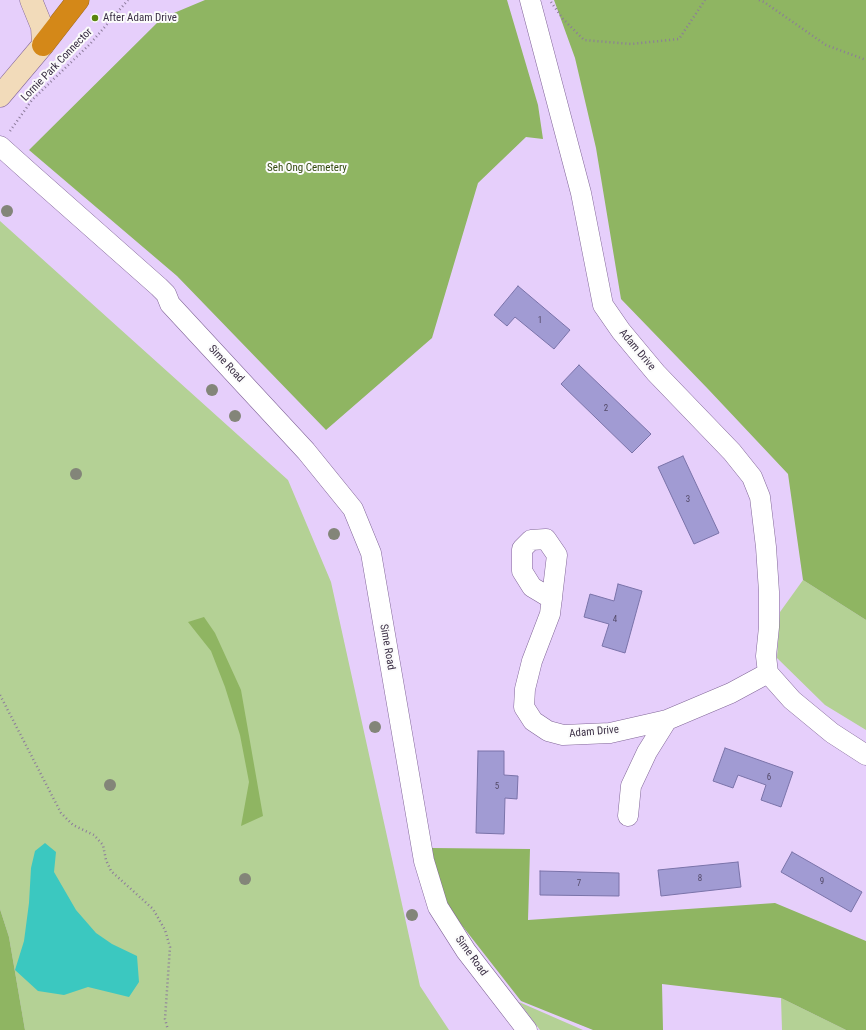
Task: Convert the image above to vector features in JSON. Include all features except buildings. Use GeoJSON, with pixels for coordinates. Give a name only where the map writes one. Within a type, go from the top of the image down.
{"type":"FeatureCollection","features":[{"type":"Feature","properties":{"kind":"highway"},"geometry":{"type":"LineString","coordinates":[[44,45],[78,0]]}},
{"type":"Feature","properties":{"kind":"street"},"geometry":{"type":"LineString","coordinates":[[0,96],[44,45],[42,27],[31,0]]}},
{"type":"Feature","properties":{"kind":"street","name":"Adam Drive"},"geometry":{"type":"LineString","coordinates":[[530,0],[581,193],[603,305],[621,332],[656,374],[732,452],[752,477],[760,497],[766,547],[769,592],[769,627],[766,656],[768,673],[731,693],[667,720],[610,733],[563,735],[548,731],[533,721],[524,707],[525,689],[532,661],[550,614],[552,599]]}},
{"type":"Feature","properties":{"kind":"street","name":"Sime Road"},"geometry":{"type":"LineString","coordinates":[[3,141],[28,172],[166,294],[170,304],[306,451],[353,509],[371,553],[424,861],[438,907],[466,951],[527,1030]]}},
{"type":"Feature","properties":{"kind":"street","name":"Sime Road"},"geometry":{"type":"LineString","coordinates":[[0,163],[21,179],[98,247],[154,299],[161,303],[170,304]]}},
{"type":"Feature","properties":{"kind":"street"},"geometry":{"type":"LineString","coordinates":[[768,673],[792,700],[832,733],[866,755]]}},
{"type":"Feature","properties":{"kind":"street"},"geometry":{"type":"LineString","coordinates":[[628,816],[631,786],[647,752],[667,720]]}},
{"type":"Feature","properties":{"kind":"path","name":"Lornie Park Connector"},"geometry":{"type":"LineString","coordinates":[[3,141],[32,100],[90,44],[128,0]]}},
{"type":"Feature","properties":{"kind":"path"},"geometry":{"type":"LineString","coordinates":[[550,0],[563,19],[584,40],[631,44],[679,39],[705,0]]}},
{"type":"Feature","properties":{"kind":"path"},"geometry":{"type":"LineString","coordinates":[[759,0],[826,45],[866,60]]}},
{"type":"Feature","properties":{"kind":"path"},"geometry":{"type":"LineString","coordinates":[[0,695],[61,813],[73,825],[94,835],[103,845],[106,860],[111,871],[153,909],[165,930],[170,947],[165,1019],[168,1030]]}},
{"type":"Feature","properties":{"kind":"shaded area"},"geometry":{"type":"Polygon","coordinates":[[[0,221],[288,480],[331,582],[420,986],[449,1030],[25,1030],[9,937],[0,909],[0,221]]]}},
{"type":"Feature","properties":{"kind":"shaded area"},"geometry":{"type":"Polygon","coordinates":[[[803,580],[866,620],[866,730],[825,705],[777,658],[780,612],[803,580]]]}},
{"type":"Feature","properties":{"kind":"shaded area"},"geometry":{"type":"Polygon","coordinates":[[[45,843],[56,852],[54,872],[76,910],[96,933],[112,944],[137,956],[139,982],[129,997],[88,987],[64,995],[38,991],[15,970],[24,941],[29,903],[31,868],[35,851],[45,843]]]}},
{"type":"Feature","properties":{"kind":"shaded area"},"geometry":{"type":"Polygon","coordinates":[[[781,998],[846,1030],[782,1030],[781,998]]]}},
{"type":"Feature","properties":{"kind":"shaded area"},"geometry":{"type":"Polygon","coordinates":[[[519,1002],[583,1030],[540,1030],[519,1002]]]}},
{"type":"Feature","properties":{"kind":"green space","name":"Seh Ong Cemetery"},"geometry":{"type":"Polygon","coordinates":[[[205,0],[507,0],[538,105],[543,139],[526,137],[478,183],[432,338],[326,430],[177,276],[29,150],[162,18],[205,0]]]}},
{"type":"Feature","properties":{"kind":"green space"},"geometry":{"type":"Polygon","coordinates":[[[554,0],[866,0],[866,620],[803,580],[788,474],[621,299],[596,148],[575,58],[554,0]]]}},
{"type":"Feature","properties":{"kind":"green space"},"geometry":{"type":"Polygon","coordinates":[[[204,617],[215,633],[241,690],[263,816],[241,826],[249,782],[240,735],[225,687],[211,651],[188,622],[204,617]]]}},
{"type":"Feature","properties":{"kind":"green space"},"geometry":{"type":"Polygon","coordinates":[[[431,848],[530,849],[528,920],[775,903],[866,941],[866,1030],[846,1030],[781,998],[662,984],[663,1030],[593,1030],[521,1001],[446,905],[431,848]]]}},
{"type":"Feature","properties":{"kind":"green space"},"geometry":{"type":"Polygon","coordinates":[[[0,909],[9,937],[25,1030],[0,1030],[0,909]]]}},
{"type":"Feature","properties":{"kind":"place","name":"After Adam Drive"},"geometry":{"type":"Point","coordinates":[95,18]}}]}
